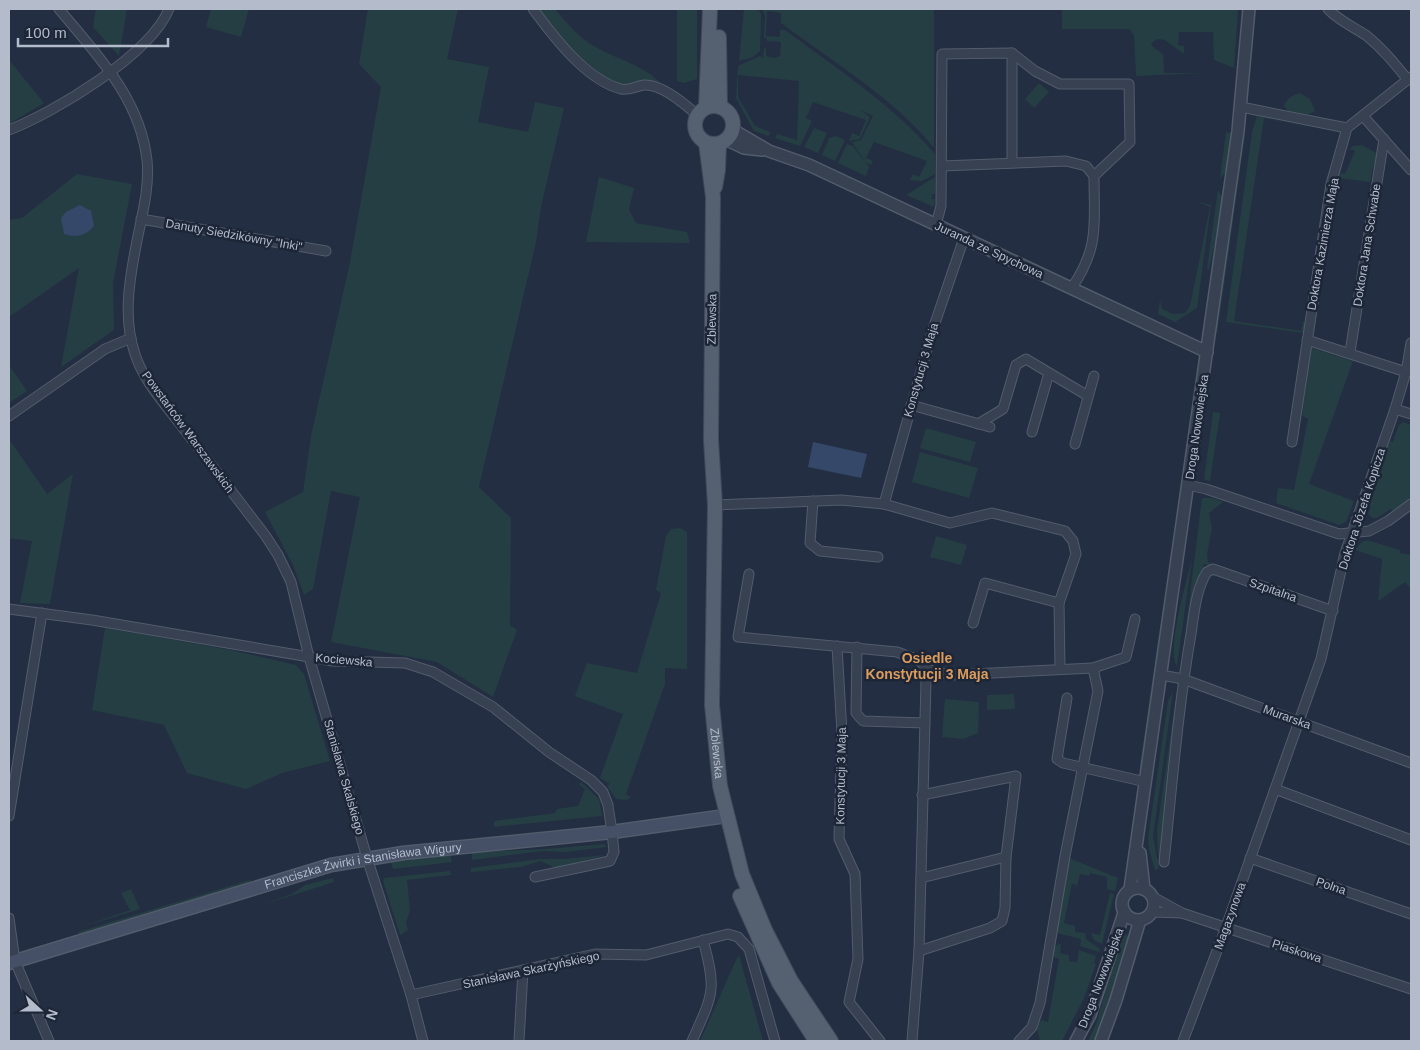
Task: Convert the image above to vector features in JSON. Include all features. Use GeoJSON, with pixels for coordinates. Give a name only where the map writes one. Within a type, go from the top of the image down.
{"type":"FeatureCollection","features":[{"type":"Feature","properties":{"kind":"main road"},"geometry":{"type":"LineString","coordinates":[[708,110],[710,9]]}},
{"type":"Feature","properties":{"kind":"main road"},"geometry":{"type":"LineString","coordinates":[[708,110],[731,116],[721,139],[697,134],[695,121],[708,110],[719,9]]}},
{"type":"Feature","properties":{"kind":"main road","name":"Zblewska"},"geometry":{"type":"LineString","coordinates":[[721,139],[713,198],[711,440],[715,505],[712,705],[722,816],[742,874],[765,930],[791,981],[831,1041]]}},
{"type":"Feature","properties":{"kind":"main road","name":"Zblewska"},"geometry":{"type":"LineString","coordinates":[[711,440],[706,494],[703,683],[705,738],[735,882],[779,983],[816,1041]]}},
{"type":"Feature","properties":{"kind":"main road","name":"Franciszka Żwirki i Stanisława Wigury"},"geometry":{"type":"LineString","coordinates":[[12,962],[322,868],[367,858],[612,832],[722,816]]}},
{"type":"Feature","properties":{"kind":"street","name":"Powstańców Warszawskich"},"geometry":{"type":"LineString","coordinates":[[59,9],[110,71],[127,96],[137,116],[143,137],[148,161],[128,298],[131,338],[135,356],[157,393],[278,555],[290,582],[309,657]]}},
{"type":"Feature","properties":{"kind":"street"},"geometry":{"type":"LineString","coordinates":[[9,130],[59,105],[110,71],[152,37],[169,9]]}},
{"type":"Feature","properties":{"kind":"street"},"geometry":{"type":"LineString","coordinates":[[533,9],[566,50],[601,79],[625,89],[644,85],[660,89],[708,110]]}},
{"type":"Feature","properties":{"kind":"street","name":"Droga Nowowiejska"},"geometry":{"type":"LineString","coordinates":[[1130,889],[1138,844],[1241,107],[1249,9]]}},
{"type":"Feature","properties":{"kind":"street"},"geometry":{"type":"LineString","coordinates":[[1241,107],[1347,128],[1409,78],[1384,51],[1366,36],[1334,16],[1328,9]]}},
{"type":"Feature","properties":{"kind":"street"},"geometry":{"type":"LineString","coordinates":[[1012,53],[1012,162]]}},
{"type":"Feature","properties":{"kind":"street"},"geometry":{"type":"LineString","coordinates":[[936,225],[941,212],[942,54],[1012,53],[1035,71],[1060,84],[1129,84],[1130,142],[1094,176]]}},
{"type":"Feature","properties":{"kind":"street"},"geometry":{"type":"LineString","coordinates":[[1363,116],[1411,170]]}},
{"type":"Feature","properties":{"kind":"street","name":"Doktora Kazimierza Maja"},"geometry":{"type":"LineString","coordinates":[[1292,442],[1331,184],[1347,128]]}},
{"type":"Feature","properties":{"kind":"street","name":"Doktora Jana Schwabe"},"geometry":{"type":"LineString","coordinates":[[1350,352],[1384,138]]}},
{"type":"Feature","properties":{"kind":"street","name":"Juranda ze Spychowa"},"geometry":{"type":"LineString","coordinates":[[721,139],[769,151],[809,166],[1207,352]]}},
{"type":"Feature","properties":{"kind":"street"},"geometry":{"type":"LineString","coordinates":[[942,166],[1066,161],[1086,166],[1094,176],[1094,239],[1084,269],[1071,289]]}},
{"type":"Feature","properties":{"kind":"street","name":"Danuty Siedzikówny \"Inki\""},"geometry":{"type":"LineString","coordinates":[[141,219],[326,251]]}},
{"type":"Feature","properties":{"kind":"street","name":"Konstytucji 3 Maja"},"geometry":{"type":"LineString","coordinates":[[884,504],[932,332],[964,238]]}},
{"type":"Feature","properties":{"kind":"street"},"geometry":{"type":"LineString","coordinates":[[9,416],[105,349],[131,338]]}},
{"type":"Feature","properties":{"kind":"street"},"geometry":{"type":"LineString","coordinates":[[1307,340],[1350,352],[1406,372]]}},
{"type":"Feature","properties":{"kind":"street","name":"Doktora Józefa Kopicza"},"geometry":{"type":"LineString","coordinates":[[1327,639],[1345,553],[1395,409],[1406,372],[1411,343]]}},
{"type":"Feature","properties":{"kind":"street"},"geometry":{"type":"LineString","coordinates":[[978,424],[1003,409],[1016,365],[1026,359],[1088,396]]}},
{"type":"Feature","properties":{"kind":"street"},"geometry":{"type":"LineString","coordinates":[[1032,432],[1049,372]]}},
{"type":"Feature","properties":{"kind":"street"},"geometry":{"type":"LineString","coordinates":[[1075,444],[1094,376]]}},
{"type":"Feature","properties":{"kind":"street"},"geometry":{"type":"LineString","coordinates":[[911,405],[990,427]]}},
{"type":"Feature","properties":{"kind":"street"},"geometry":{"type":"LineString","coordinates":[[1395,409],[1411,414]]}},
{"type":"Feature","properties":{"kind":"street"},"geometry":{"type":"LineString","coordinates":[[1188,486],[1206,489],[1339,534],[1376,528],[1388,522],[1411,504]]}},
{"type":"Feature","properties":{"kind":"street"},"geometry":{"type":"LineString","coordinates":[[715,505],[840,500],[884,504],[950,523],[992,513],[1065,531],[1073,541],[1076,554],[1059,603],[1060,669]]}},
{"type":"Feature","properties":{"kind":"street"},"geometry":{"type":"LineString","coordinates":[[812,501],[810,543],[820,552],[878,557]]}},
{"type":"Feature","properties":{"kind":"street","name":"Szpitalna"},"geometry":{"type":"LineString","coordinates":[[1183,679],[1201,586],[1207,572],[1213,569],[1333,611]]}},
{"type":"Feature","properties":{"kind":"street"},"geometry":{"type":"LineString","coordinates":[[748,574],[738,637],[898,652],[918,660],[929,670],[952,675],[1093,668],[1126,657],[1135,619]]}},
{"type":"Feature","properties":{"kind":"street"},"geometry":{"type":"LineString","coordinates":[[973,624],[985,583],[1059,603]]}},
{"type":"Feature","properties":{"kind":"street","name":"Kociewska"},"geometry":{"type":"LineString","coordinates":[[9,609],[333,661],[405,664],[433,672],[477,696],[504,715],[549,752],[591,780],[603,792],[608,805],[612,832],[614,852],[610,861],[535,877]]}},
{"type":"Feature","properties":{"kind":"street"},"geometry":{"type":"LineString","coordinates":[[9,816],[42,613]]}},
{"type":"Feature","properties":{"kind":"street","name":"Magazynowa"},"geometry":{"type":"LineString","coordinates":[[1183,1041],[1226,927],[1327,639]]}},
{"type":"Feature","properties":{"kind":"street","name":"Konstytucji 3 Maja"},"geometry":{"type":"LineString","coordinates":[[837,646],[842,733],[839,840],[855,874],[858,959],[849,1002],[880,1041]]}},
{"type":"Feature","properties":{"kind":"street"},"geometry":{"type":"LineString","coordinates":[[857,647],[856,713],[863,721],[924,723]]}},
{"type":"Feature","properties":{"kind":"street","name":"Stanisława Skalskiego"},"geometry":{"type":"LineString","coordinates":[[309,657],[367,858],[412,995],[423,1041]]}},
{"type":"Feature","properties":{"kind":"street"},"geometry":{"type":"LineString","coordinates":[[1019,1041],[1032,1027],[1040,1004],[1098,692],[1093,668]]}},
{"type":"Feature","properties":{"kind":"street"},"geometry":{"type":"LineString","coordinates":[[912,1041],[919,952],[924,723],[926,681],[929,670]]}},
{"type":"Feature","properties":{"kind":"street","name":"Murarska"},"geometry":{"type":"LineString","coordinates":[[1161,675],[1183,679],[1411,763]]}},
{"type":"Feature","properties":{"kind":"street"},"geometry":{"type":"LineString","coordinates":[[1164,862],[1183,679]]}},
{"type":"Feature","properties":{"kind":"street"},"geometry":{"type":"LineString","coordinates":[[1067,698],[1057,759],[1063,763],[1083,766],[1146,782]]}},
{"type":"Feature","properties":{"kind":"street"},"geometry":{"type":"LineString","coordinates":[[919,952],[990,928],[1002,921],[1005,908],[1006,857],[1016,776],[922,795]]}},
{"type":"Feature","properties":{"kind":"street"},"geometry":{"type":"LineString","coordinates":[[1275,789],[1411,840]]}},
{"type":"Feature","properties":{"kind":"street","name":"Droga Nowowiejska"},"geometry":{"type":"LineString","coordinates":[[1138,844],[1144,889]]}},
{"type":"Feature","properties":{"kind":"street"},"geometry":{"type":"LineString","coordinates":[[921,878],[1006,857]]}},
{"type":"Feature","properties":{"kind":"street","name":"Polna"},"geometry":{"type":"LineString","coordinates":[[1250,858],[1411,914]]}},
{"type":"Feature","properties":{"kind":"street"},"geometry":{"type":"LineString","coordinates":[[1130,889],[1144,889],[1153,897],[1152,912],[1147,918],[1134,920],[1124,914],[1121,903],[1123,897],[1130,889]]}},
{"type":"Feature","properties":{"kind":"street","name":"Piaskowa"},"geometry":{"type":"LineString","coordinates":[[1153,897],[1182,913],[1411,989]]}},
{"type":"Feature","properties":{"kind":"street","name":"Piaskowa"},"geometry":{"type":"LineString","coordinates":[[1152,912],[1182,913]]}},
{"type":"Feature","properties":{"kind":"street","name":"Droga Nowowiejska"},"geometry":{"type":"LineString","coordinates":[[1076,1041],[1090,1015],[1124,914]]}},
{"type":"Feature","properties":{"kind":"street"},"geometry":{"type":"LineString","coordinates":[[9,918],[12,962],[48,1041]]}},
{"type":"Feature","properties":{"kind":"street","name":"Droga Nowowiejska"},"geometry":{"type":"LineString","coordinates":[[1101,1041],[1116,1000],[1140,920]]}},
{"type":"Feature","properties":{"kind":"street","name":"Stanisława Skarżyńskiego"},"geometry":{"type":"LineString","coordinates":[[412,995],[595,954],[646,955],[728,934],[738,937],[749,949],[775,1041]]}},
{"type":"Feature","properties":{"kind":"street"},"geometry":{"type":"LineString","coordinates":[[692,1041],[712,996],[712,974],[703,940]]}},
{"type":"Feature","properties":{"kind":"street"},"geometry":{"type":"LineString","coordinates":[[519,1041],[523,970]]}},
{"type":"Feature","properties":{"kind":"green space"},"geometry":{"type":"Polygon","coordinates":[[[96,9],[127,9],[119,56],[93,27],[96,9]]]}},
{"type":"Feature","properties":{"kind":"green space"},"geometry":{"type":"Polygon","coordinates":[[[211,9],[249,9],[241,37],[206,27],[211,9]]]}},
{"type":"Feature","properties":{"kind":"green space"},"geometry":{"type":"Polygon","coordinates":[[[368,9],[458,9],[447,59],[489,67],[478,122],[528,132],[535,102],[564,108],[541,207],[536,242],[479,487],[511,518],[510,625],[517,630],[493,697],[437,662],[331,642],[360,497],[331,491],[313,589],[304,595],[293,565],[265,512],[303,492],[311,436],[350,262],[381,87],[359,64],[368,9]]]}},
{"type":"Feature","properties":{"kind":"green space"},"geometry":{"type":"Polygon","coordinates":[[[537,9],[555,9],[588,42],[602,51],[647,72],[661,84],[645,81],[620,85],[603,76],[568,47],[537,9]]]}},
{"type":"Feature","properties":{"kind":"green space"},"geometry":{"type":"Polygon","coordinates":[[[677,9],[697,9],[697,79],[684,83],[677,81],[677,9]]]}},
{"type":"Feature","properties":{"kind":"green space"},"geometry":{"type":"Polygon","coordinates":[[[744,9],[757,9],[761,13],[760,51],[753,57],[739,61],[744,9]]]}},
{"type":"Feature","properties":{"kind":"green space"},"geometry":{"type":"Polygon","coordinates":[[[762,9],[934,9],[934,148],[901,113],[882,97],[781,23],[781,13],[767,11],[766,36],[780,37],[780,30],[785,30],[883,103],[919,136],[935,154],[935,174],[922,181],[910,180],[913,174],[919,177],[927,161],[874,142],[866,158],[873,161],[871,165],[866,163],[852,142],[861,140],[873,116],[860,110],[870,117],[860,139],[849,141],[852,133],[859,136],[866,120],[813,102],[806,118],[812,121],[800,146],[775,138],[777,134],[797,140],[799,81],[738,75],[738,97],[755,126],[770,132],[769,136],[754,131],[736,98],[738,66],[760,56],[763,58],[764,48],[766,48],[766,56],[775,58],[780,56],[781,42],[767,41],[767,38],[764,38],[765,15],[762,9]]]}},
{"type":"Feature","properties":{"kind":"green space"},"geometry":{"type":"Polygon","coordinates":[[[1062,9],[1238,9],[1234,68],[1214,60],[1213,32],[1179,32],[1178,45],[1184,46],[1184,54],[1165,40],[1158,39],[1151,43],[1153,47],[1163,54],[1164,73],[1204,73],[1136,76],[1134,36],[1130,29],[1062,29],[1062,9]]]}},
{"type":"Feature","properties":{"kind":"green space"},"geometry":{"type":"Polygon","coordinates":[[[9,60],[44,103],[9,124],[9,60]]]}},
{"type":"Feature","properties":{"kind":"green space"},"geometry":{"type":"Polygon","coordinates":[[[1039,83],[1049,92],[1034,108],[1025,99],[1039,83]]]}},
{"type":"Feature","properties":{"kind":"green space"},"geometry":{"type":"Polygon","coordinates":[[[1300,93],[1310,99],[1315,111],[1307,115],[1288,111],[1284,106],[1288,99],[1300,93]]]}},
{"type":"Feature","properties":{"kind":"green space"},"geometry":{"type":"Polygon","coordinates":[[[1257,116],[1306,126],[1264,118],[1234,321],[1301,331],[1303,321],[1305,323],[1303,333],[1226,322],[1252,132],[1257,116]]]}},
{"type":"Feature","properties":{"kind":"green space"},"geometry":{"type":"Polygon","coordinates":[[[814,128],[827,133],[818,153],[804,147],[814,128]]]}},
{"type":"Feature","properties":{"kind":"green space"},"geometry":{"type":"Polygon","coordinates":[[[1226,132],[1233,133],[1228,170],[1220,178],[1226,132]]]}},
{"type":"Feature","properties":{"kind":"green space"},"geometry":{"type":"Polygon","coordinates":[[[1243,134],[1245,135],[1217,334],[1215,333],[1243,134]]]}},
{"type":"Feature","properties":{"kind":"green space"},"geometry":{"type":"Polygon","coordinates":[[[836,136],[845,140],[835,161],[822,155],[829,138],[836,136]]]}},
{"type":"Feature","properties":{"kind":"green space"},"geometry":{"type":"Polygon","coordinates":[[[847,144],[853,146],[869,167],[866,176],[838,163],[847,144]]]}},
{"type":"Feature","properties":{"kind":"green space"},"geometry":{"type":"Polygon","coordinates":[[[1362,145],[1376,153],[1378,159],[1373,167],[1370,182],[1339,178],[1341,173],[1345,174],[1355,151],[1350,149],[1353,146],[1362,145]]]}},
{"type":"Feature","properties":{"kind":"green space"},"geometry":{"type":"Polygon","coordinates":[[[77,174],[132,184],[113,283],[114,330],[61,367],[79,268],[9,317],[9,220],[22,218],[77,174]]]}},
{"type":"Feature","properties":{"kind":"green space"},"geometry":{"type":"Polygon","coordinates":[[[599,177],[634,188],[629,210],[636,223],[687,232],[690,243],[586,242],[599,177]]]}},
{"type":"Feature","properties":{"kind":"green space"},"geometry":{"type":"Polygon","coordinates":[[[935,177],[935,194],[932,194],[932,199],[935,199],[934,207],[906,195],[935,177]]]}},
{"type":"Feature","properties":{"kind":"green space"},"geometry":{"type":"Polygon","coordinates":[[[1218,190],[1224,200],[1209,270],[1207,268],[1218,190]]]}},
{"type":"Feature","properties":{"kind":"green space"},"geometry":{"type":"Polygon","coordinates":[[[1196,201],[1211,205],[1197,308],[1175,322],[1158,314],[1160,300],[1162,309],[1173,314],[1185,313],[1190,306],[1210,207],[1196,201]]]}},
{"type":"Feature","properties":{"kind":"green space"},"geometry":{"type":"Polygon","coordinates":[[[1311,348],[1353,361],[1309,484],[1354,501],[1346,522],[1339,525],[1276,503],[1278,488],[1294,490],[1308,419],[1302,415],[1311,348]]]}},
{"type":"Feature","properties":{"kind":"green space"},"geometry":{"type":"Polygon","coordinates":[[[9,365],[27,391],[9,403],[9,365]]]}},
{"type":"Feature","properties":{"kind":"green space"},"geometry":{"type":"Polygon","coordinates":[[[1213,412],[1220,413],[1210,481],[1249,496],[1204,479],[1213,412]]]}},
{"type":"Feature","properties":{"kind":"green space"},"geometry":{"type":"Polygon","coordinates":[[[1403,422],[1411,425],[1411,497],[1393,511],[1391,509],[1377,518],[1373,518],[1368,514],[1371,506],[1369,505],[1390,441],[1393,442],[1399,425],[1403,422]]]}},
{"type":"Feature","properties":{"kind":"green space"},"geometry":{"type":"Polygon","coordinates":[[[926,428],[976,442],[970,462],[920,448],[926,428]]]}},
{"type":"Feature","properties":{"kind":"green space"},"geometry":{"type":"Polygon","coordinates":[[[9,439],[47,494],[73,474],[50,604],[20,603],[32,541],[9,538],[9,439]]]}},
{"type":"Feature","properties":{"kind":"green space"},"geometry":{"type":"Polygon","coordinates":[[[920,452],[978,468],[969,498],[912,482],[920,452]]]}},
{"type":"Feature","properties":{"kind":"green space"},"geometry":{"type":"Polygon","coordinates":[[[1202,498],[1212,498],[1223,502],[1209,513],[1212,528],[1207,554],[1208,562],[1213,564],[1212,566],[1204,564],[1194,601],[1181,668],[1202,498]]]}},
{"type":"Feature","properties":{"kind":"green space"},"geometry":{"type":"Polygon","coordinates":[[[680,528],[687,532],[687,669],[665,668],[665,684],[626,794],[631,797],[627,800],[616,799],[607,786],[610,784],[600,778],[623,714],[575,696],[587,663],[637,673],[661,593],[656,590],[666,536],[671,529],[680,528]]]}},
{"type":"Feature","properties":{"kind":"green space"},"geometry":{"type":"Polygon","coordinates":[[[936,536],[967,545],[961,565],[930,557],[936,536]]]}},
{"type":"Feature","properties":{"kind":"green space"},"geometry":{"type":"Polygon","coordinates":[[[1367,540],[1400,550],[1400,553],[1411,555],[1411,588],[1405,582],[1378,601],[1382,559],[1355,550],[1362,542],[1367,540]]]}},
{"type":"Feature","properties":{"kind":"green space"},"geometry":{"type":"Polygon","coordinates":[[[1192,559],[1177,666],[1174,658],[1176,631],[1192,559]]]}},
{"type":"Feature","properties":{"kind":"green space"},"geometry":{"type":"Polygon","coordinates":[[[1166,602],[1141,769],[1139,772],[1163,606],[1166,602]]]}},
{"type":"Feature","properties":{"kind":"green space"},"geometry":{"type":"Polygon","coordinates":[[[105,628],[231,650],[296,665],[304,674],[330,761],[282,773],[246,789],[187,773],[164,725],[92,710],[105,628]]]}},
{"type":"Feature","properties":{"kind":"green space"},"geometry":{"type":"Polygon","coordinates":[[[1181,688],[1167,819],[1163,825],[1162,867],[1158,852],[1157,831],[1177,689],[1181,688]]]}},
{"type":"Feature","properties":{"kind":"green space"},"geometry":{"type":"Polygon","coordinates":[[[1173,691],[1153,837],[1159,868],[1155,870],[1148,838],[1168,701],[1173,691]]]}},
{"type":"Feature","properties":{"kind":"green space"},"geometry":{"type":"Polygon","coordinates":[[[1014,694],[1015,709],[987,710],[987,695],[1014,694]]]}},
{"type":"Feature","properties":{"kind":"green space"},"geometry":{"type":"Polygon","coordinates":[[[945,699],[979,702],[978,733],[963,739],[942,737],[945,699]]]}},
{"type":"Feature","properties":{"kind":"green space"},"geometry":{"type":"Polygon","coordinates":[[[581,782],[599,799],[602,816],[494,827],[494,821],[555,813],[557,809],[578,806],[585,789],[579,785],[581,782]]]}},
{"type":"Feature","properties":{"kind":"green space"},"geometry":{"type":"Polygon","coordinates":[[[604,844],[607,847],[565,852],[542,851],[472,860],[472,852],[604,844]]]}},
{"type":"Feature","properties":{"kind":"green space"},"geometry":{"type":"Polygon","coordinates":[[[450,854],[452,862],[393,869],[391,862],[393,859],[450,854]]]}},
{"type":"Feature","properties":{"kind":"green space"},"geometry":{"type":"Polygon","coordinates":[[[606,855],[555,868],[541,861],[521,867],[471,872],[471,868],[540,859],[606,855]]]}},
{"type":"Feature","properties":{"kind":"green space"},"geometry":{"type":"Polygon","coordinates":[[[1069,858],[1118,878],[1115,891],[1107,889],[1107,877],[1090,873],[1089,876],[1080,874],[1077,886],[1072,883],[1064,923],[1075,926],[1075,932],[1085,933],[1086,939],[1100,949],[1099,952],[1080,946],[1081,939],[1057,933],[1069,858]]]}},
{"type":"Feature","properties":{"kind":"green space"},"geometry":{"type":"Polygon","coordinates":[[[450,871],[451,875],[407,880],[410,911],[406,922],[408,930],[400,935],[383,881],[384,878],[450,871]]]}},
{"type":"Feature","properties":{"kind":"green space"},"geometry":{"type":"Polygon","coordinates":[[[333,878],[334,882],[256,907],[292,894],[305,885],[333,878]]]}},
{"type":"Feature","properties":{"kind":"green space"},"geometry":{"type":"Polygon","coordinates":[[[253,879],[248,883],[79,934],[78,932],[253,879]]]}},
{"type":"Feature","properties":{"kind":"green space"},"geometry":{"type":"Polygon","coordinates":[[[131,889],[140,909],[75,929],[130,910],[121,893],[131,889]]]}},
{"type":"Feature","properties":{"kind":"green space"},"geometry":{"type":"Polygon","coordinates":[[[1110,893],[1114,894],[1102,944],[1094,940],[1091,933],[1100,935],[1110,893]]]}},
{"type":"Feature","properties":{"kind":"green space"},"geometry":{"type":"Polygon","coordinates":[[[1123,934],[1131,936],[1114,982],[1107,1012],[1093,1041],[1088,1041],[1096,1024],[1123,934]]]}},
{"type":"Feature","properties":{"kind":"green space"},"geometry":{"type":"Polygon","coordinates":[[[1061,944],[1060,953],[1069,955],[1069,961],[1077,962],[1079,950],[1096,956],[1094,963],[1096,964],[1084,998],[1062,1041],[1040,1041],[1037,1029],[1041,1020],[1048,1022],[1059,959],[1053,957],[1054,947],[1061,944]]]}},
{"type":"Feature","properties":{"kind":"green space"},"geometry":{"type":"Polygon","coordinates":[[[739,955],[763,1041],[700,1041],[736,960],[739,955]]]}},
{"type":"Feature","properties":{"kind":"water"},"geometry":{"type":"Polygon","coordinates":[[[80,205],[91,211],[94,226],[80,235],[64,234],[61,218],[66,212],[80,205]]]}},
{"type":"Feature","properties":{"kind":"water"},"geometry":{"type":"Polygon","coordinates":[[[813,442],[867,454],[861,478],[808,467],[813,442]]]}},
{"type":"Feature","properties":{"kind":"district","name":"Osiedle Konstytucji 3 Maja"},"geometry":{"type":"Point","coordinates":[927,666]}}]}
